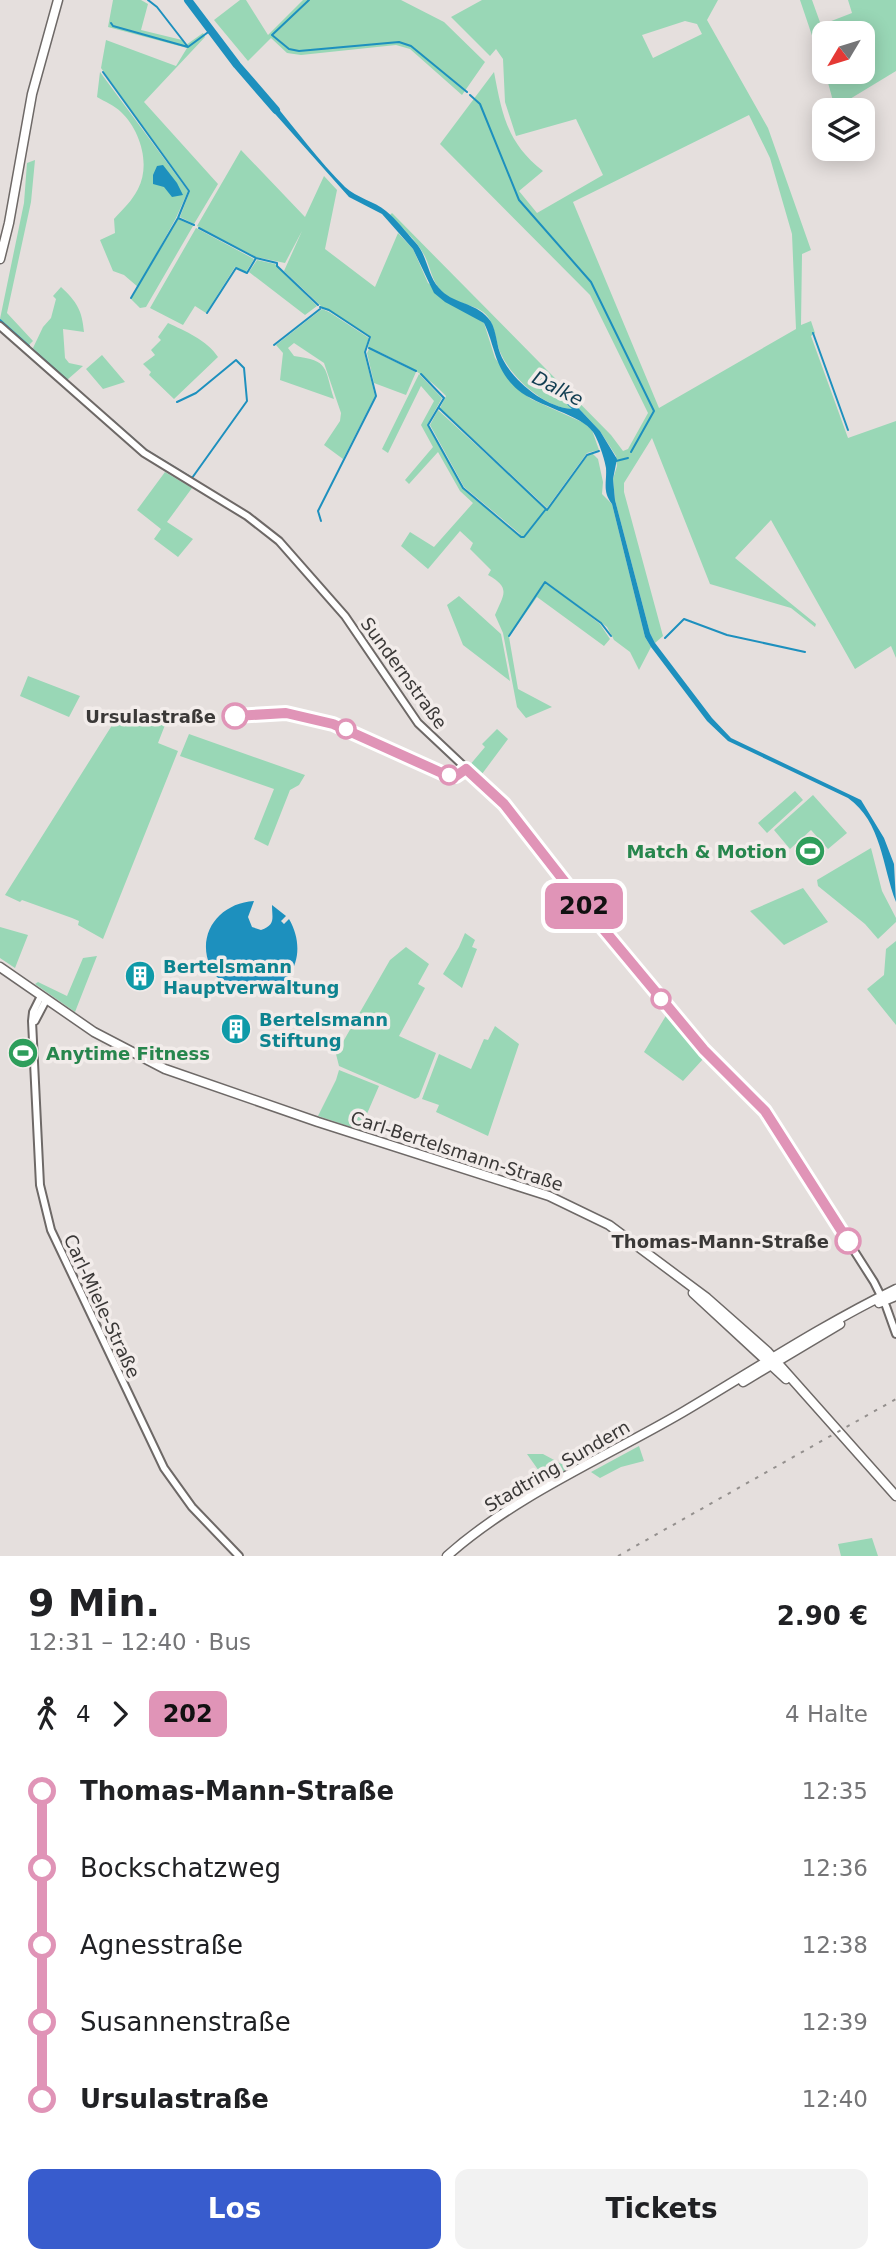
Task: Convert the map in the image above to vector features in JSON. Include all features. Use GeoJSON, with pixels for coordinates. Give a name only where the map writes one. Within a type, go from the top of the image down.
{"type":"FeatureCollection","features":[{"type":"Feature","properties":{"kind":"main road"},"geometry":{"type":"LineString","coordinates":[[0,259],[32,94],[58,0]]}},
{"type":"Feature","properties":{"kind":"main road"},"geometry":{"type":"LineString","coordinates":[[0,967],[43,999]]}},
{"type":"Feature","properties":{"kind":"main road"},"geometry":{"type":"LineString","coordinates":[[0,972],[43,999]]}},
{"type":"Feature","properties":{"kind":"main road","name":"Carl-Bertelsmann-Straße"},"geometry":{"type":"LineString","coordinates":[[43,999],[94,1032],[157,1065],[283,1110],[549,1196],[609,1225],[707,1298],[772,1361],[895,1493]]}},
{"type":"Feature","properties":{"kind":"main road","name":"Carl-Bertelsmann-Straße"},"geometry":{"type":"LineString","coordinates":[[684,1282],[750,1345],[791,1377],[811,1402]]}},
{"type":"Feature","properties":{"kind":"main road","name":"Stadtring Sundern"},"geometry":{"type":"LineString","coordinates":[[687,1409],[751,1370],[793,1354],[896,1289]]}},
{"type":"Feature","properties":{"kind":"main road","name":"Stadtring Sundern"},"geometry":{"type":"LineString","coordinates":[[447,1556],[477,1532],[521,1504],[883,1299],[896,1296]]}},
{"type":"Feature","properties":{"kind":"main road"},"geometry":{"type":"LineString","coordinates":[[750,1345],[754,1359],[751,1370]]}},
{"type":"Feature","properties":{"kind":"main road"},"geometry":{"type":"LineString","coordinates":[[791,1377],[789,1366],[793,1354]]}},
{"type":"Feature","properties":{"kind":"street","name":"Sundernstraße"},"geometry":{"type":"LineString","coordinates":[[0,326],[144,453],[247,516],[279,541],[345,616],[418,723],[504,804],[575,895],[704,1050],[765,1111],[883,1299],[896,1334]]}},
{"type":"Feature","properties":{"kind":"street","name":"Carl-Miele-Straße"},"geometry":{"type":"LineString","coordinates":[[43,999],[33,1012],[40,1185],[51,1230],[167,1474],[192,1507],[239,1556]]}},
{"type":"Feature","properties":{"kind":"green space"},"geometry":{"type":"Polygon","coordinates":[[[113,0],[141,0],[148,4],[141,30],[182,40],[186,45],[203,33],[205,37],[144,102],[218,184],[194,224],[180,217],[190,191],[101,68],[106,40],[176,66],[187,48],[108,27],[113,0]]]}},
{"type":"Feature","properties":{"kind":"green space"},"geometry":{"type":"Polygon","coordinates":[[[240,0],[246,0],[268,35],[303,0],[401,0],[444,22],[485,62],[462,95],[410,49],[396,45],[301,55],[287,53],[271,38],[248,61],[214,20],[240,0]]]}},
{"type":"Feature","properties":{"kind":"green space"},"geometry":{"type":"Polygon","coordinates":[[[482,0],[718,0],[707,20],[768,128],[811,250],[802,254],[801,325],[811,321],[815,333],[811,336],[848,438],[896,421],[896,658],[891,646],[855,669],[771,520],[735,558],[816,624],[815,627],[791,608],[710,584],[652,438],[624,483],[624,492],[663,636],[655,643],[650,633],[615,500],[613,479],[617,466],[616,456],[600,431],[551,379],[547,385],[573,409],[552,404],[522,383],[502,356],[486,314],[444,294],[435,282],[420,248],[390,215],[392,213],[611,435],[623,451],[628,449],[648,413],[590,295],[440,144],[494,72],[508,127],[521,150],[543,171],[519,191],[537,213],[603,175],[576,119],[516,136],[505,102],[503,59],[496,49],[490,56],[451,17],[482,0]],[[685,21],[642,35],[653,58],[702,34],[697,24],[685,21]],[[749,115],[573,202],[659,408],[796,329],[792,234],[770,158],[749,115]]]}},
{"type":"Feature","properties":{"kind":"green space"},"geometry":{"type":"Polygon","coordinates":[[[800,0],[812,0],[820,21],[812,21],[812,36],[800,0]]]}},
{"type":"Feature","properties":{"kind":"green space"},"geometry":{"type":"Polygon","coordinates":[[[848,0],[896,0],[896,71],[875,84],[875,21],[831,21],[852,13],[848,0]]]}},
{"type":"Feature","properties":{"kind":"green space"},"geometry":{"type":"Polygon","coordinates":[[[100,72],[188,191],[138,287],[124,275],[113,271],[100,240],[115,233],[114,219],[136,193],[144,169],[142,148],[134,128],[118,110],[97,97],[100,72]]]}},
{"type":"Feature","properties":{"kind":"green space"},"geometry":{"type":"Polygon","coordinates":[[[828,84],[875,84],[851,98],[832,98],[828,84]]]}},
{"type":"Feature","properties":{"kind":"green space"},"geometry":{"type":"Polygon","coordinates":[[[241,150],[305,217],[324,176],[337,190],[325,249],[375,287],[398,233],[413,249],[428,283],[484,323],[495,358],[517,388],[531,399],[584,423],[592,430],[599,450],[587,453],[547,508],[440,408],[446,396],[437,387],[410,367],[368,347],[371,337],[322,307],[284,271],[302,231],[285,263],[256,257],[197,226],[241,150]]]}},
{"type":"Feature","properties":{"kind":"green space"},"geometry":{"type":"Polygon","coordinates":[[[35,160],[31,202],[7,313],[33,341],[29,345],[0,319],[24,203],[27,163],[35,160]]]}},
{"type":"Feature","properties":{"kind":"green space"},"geometry":{"type":"Polygon","coordinates":[[[178,219],[193,226],[146,307],[140,308],[131,299],[178,219]]]}},
{"type":"Feature","properties":{"kind":"green space"},"geometry":{"type":"Polygon","coordinates":[[[196,228],[254,259],[246,272],[235,267],[206,313],[195,306],[183,325],[150,308],[196,228]]]}},
{"type":"Feature","properties":{"kind":"green space"},"geometry":{"type":"Polygon","coordinates":[[[257,260],[275,264],[317,306],[305,315],[249,272],[257,260]]]}},
{"type":"Feature","properties":{"kind":"green space"},"geometry":{"type":"Polygon","coordinates":[[[61,287],[78,307],[84,332],[63,329],[65,358],[69,363],[83,366],[67,380],[33,348],[43,327],[51,318],[56,299],[53,296],[61,287]]]}},
{"type":"Feature","properties":{"kind":"green space"},"geometry":{"type":"Polygon","coordinates":[[[322,309],[369,338],[364,352],[375,396],[343,459],[324,445],[340,421],[341,413],[324,363],[294,343],[288,348],[294,356],[314,360],[324,367],[334,399],[280,380],[283,353],[276,345],[322,309]]]}},
{"type":"Feature","properties":{"kind":"green space"},"geometry":{"type":"Polygon","coordinates":[[[168,323],[202,341],[218,357],[174,399],[149,375],[151,372],[143,364],[155,355],[151,350],[161,340],[158,337],[168,323]]]}},
{"type":"Feature","properties":{"kind":"green space"},"geometry":{"type":"Polygon","coordinates":[[[369,349],[416,372],[406,395],[374,383],[367,353],[369,349]]]}},
{"type":"Feature","properties":{"kind":"green space"},"geometry":{"type":"Polygon","coordinates":[[[102,355],[125,382],[103,389],[86,369],[102,355]]]}},
{"type":"Feature","properties":{"kind":"green space"},"geometry":{"type":"Polygon","coordinates":[[[419,374],[442,398],[427,425],[463,488],[519,536],[520,534],[464,487],[430,425],[438,410],[547,510],[588,455],[592,453],[598,459],[603,482],[602,494],[612,504],[645,637],[651,647],[639,670],[630,652],[614,640],[607,627],[545,581],[600,624],[610,639],[604,646],[537,597],[509,637],[518,689],[552,707],[526,718],[517,707],[503,633],[495,615],[503,597],[503,588],[488,575],[491,570],[470,549],[473,543],[460,531],[428,569],[401,546],[410,532],[434,547],[473,503],[460,491],[438,452],[409,484],[405,480],[433,447],[421,425],[434,401],[421,386],[388,453],[382,449],[419,374]]]}},
{"type":"Feature","properties":{"kind":"green space"},"geometry":{"type":"Polygon","coordinates":[[[165,472],[192,488],[167,522],[193,539],[178,557],[154,539],[161,529],[137,510],[165,472]]]}},
{"type":"Feature","properties":{"kind":"green space"},"geometry":{"type":"Polygon","coordinates":[[[459,596],[501,634],[510,681],[463,645],[447,605],[459,596]]]}},
{"type":"Feature","properties":{"kind":"green space"},"geometry":{"type":"Polygon","coordinates":[[[28,676],[80,696],[69,717],[20,696],[28,676]]]}},
{"type":"Feature","properties":{"kind":"green space"},"geometry":{"type":"Polygon","coordinates":[[[121,711],[165,725],[158,743],[178,751],[103,939],[78,925],[79,921],[5,895],[121,711]]]}},
{"type":"Feature","properties":{"kind":"green space"},"geometry":{"type":"Polygon","coordinates":[[[497,729],[508,739],[482,774],[477,773],[469,766],[485,747],[482,744],[497,729]]]}},
{"type":"Feature","properties":{"kind":"green space"},"geometry":{"type":"Polygon","coordinates":[[[189,734],[305,775],[299,785],[290,790],[268,846],[254,839],[274,789],[180,756],[189,734]]]}},
{"type":"Feature","properties":{"kind":"green space"},"geometry":{"type":"Polygon","coordinates":[[[795,791],[803,800],[767,833],[758,823],[795,791]]]}},
{"type":"Feature","properties":{"kind":"green space"},"geometry":{"type":"Polygon","coordinates":[[[813,795],[847,833],[828,849],[811,830],[790,849],[774,830],[813,795]]]}},
{"type":"Feature","properties":{"kind":"green space"},"geometry":{"type":"Polygon","coordinates":[[[871,848],[882,891],[896,918],[896,922],[878,939],[865,924],[818,886],[817,880],[871,848]]]}},
{"type":"Feature","properties":{"kind":"green space"},"geometry":{"type":"Polygon","coordinates":[[[803,888],[828,922],[784,945],[750,911],[803,888]]]}},
{"type":"Feature","properties":{"kind":"green space"},"geometry":{"type":"Polygon","coordinates":[[[0,927],[28,935],[15,968],[0,958],[0,927]]]}},
{"type":"Feature","properties":{"kind":"green space"},"geometry":{"type":"Polygon","coordinates":[[[465,933],[475,940],[472,947],[477,949],[462,988],[443,974],[465,933]]]}},
{"type":"Feature","properties":{"kind":"green space"},"geometry":{"type":"Polygon","coordinates":[[[896,941],[896,1025],[867,989],[884,975],[886,949],[896,941]]]}},
{"type":"Feature","properties":{"kind":"green space"},"geometry":{"type":"Polygon","coordinates":[[[406,947],[429,964],[418,984],[425,988],[399,1036],[436,1053],[419,1097],[415,1099],[339,1066],[336,1054],[390,960],[406,947]]]}},
{"type":"Feature","properties":{"kind":"green space"},"geometry":{"type":"Polygon","coordinates":[[[97,956],[75,1012],[35,984],[38,982],[67,996],[83,958],[97,956]]]}},
{"type":"Feature","properties":{"kind":"green space"},"geometry":{"type":"Polygon","coordinates":[[[667,1014],[704,1058],[683,1081],[644,1052],[667,1014]]]}},
{"type":"Feature","properties":{"kind":"green space"},"geometry":{"type":"Polygon","coordinates":[[[495,1026],[519,1044],[488,1136],[436,1112],[439,1105],[422,1099],[439,1054],[471,1069],[484,1039],[488,1040],[495,1026]]]}},
{"type":"Feature","properties":{"kind":"green space"},"geometry":{"type":"Polygon","coordinates":[[[339,1070],[379,1086],[360,1130],[318,1116],[339,1070]]]}},
{"type":"Feature","properties":{"kind":"green space"},"geometry":{"type":"Polygon","coordinates":[[[639,1446],[644,1461],[621,1467],[600,1478],[591,1472],[639,1446]]]}},
{"type":"Feature","properties":{"kind":"green space"},"geometry":{"type":"Polygon","coordinates":[[[527,1454],[543,1454],[569,1468],[514,1500],[511,1494],[539,1471],[527,1454]]]}},
{"type":"Feature","properties":{"kind":"green space"},"geometry":{"type":"Polygon","coordinates":[[[872,1538],[878,1556],[841,1556],[838,1544],[872,1538]]]}},
{"type":"Feature","properties":{"kind":"water"},"geometry":{"type":"Polygon","coordinates":[[[273,102],[345,187],[390,214],[401,226],[419,247],[439,288],[488,318],[493,325],[505,363],[520,382],[550,403],[572,409],[547,385],[551,379],[600,431],[617,459],[613,479],[615,500],[650,633],[655,643],[712,718],[731,738],[861,800],[884,838],[894,864],[896,902],[880,846],[868,819],[859,808],[848,798],[728,741],[707,721],[651,647],[645,637],[612,504],[607,495],[604,460],[593,432],[579,421],[526,396],[510,382],[500,366],[484,323],[434,293],[413,249],[382,214],[349,197],[268,106],[273,102]]]}},
{"type":"Feature","properties":{"kind":"water"},"geometry":{"type":"Polygon","coordinates":[[[163,165],[183,195],[172,197],[164,187],[153,184],[157,166],[163,165]]]}},
{"type":"Feature","properties":{"kind":"water"},"geometry":{"type":"Polygon","coordinates":[[[254,901],[248,917],[252,927],[261,930],[269,926],[272,920],[272,905],[286,916],[281,921],[284,924],[289,919],[297,941],[297,952],[291,973],[284,981],[263,992],[246,986],[243,993],[228,987],[216,976],[219,970],[210,966],[206,942],[209,931],[221,914],[231,907],[254,901]]]}},
{"type":"Feature","properties":{"kind":"waterway"},"geometry":{"type":"LineString","coordinates":[[148,0],[157,7],[188,47],[211,30]]}},
{"type":"Feature","properties":{"kind":"waterway","name":"Dalke"},"geometry":{"type":"LineString","coordinates":[[188,0],[237,65],[276,110]]}},
{"type":"Feature","properties":{"kind":"waterway"},"geometry":{"type":"LineString","coordinates":[[309,0],[272,35],[289,49],[299,51],[399,42],[411,46],[467,92]]}},
{"type":"Feature","properties":{"kind":"waterway"},"geometry":{"type":"LineString","coordinates":[[111,23],[113,26],[188,47]]}},
{"type":"Feature","properties":{"kind":"waterway"},"geometry":{"type":"LineString","coordinates":[[103,72],[189,191],[178,218],[131,298]]}},
{"type":"Feature","properties":{"kind":"waterway"},"geometry":{"type":"LineString","coordinates":[[470,95],[480,104],[519,200],[591,282],[654,411],[631,452]]}},
{"type":"Feature","properties":{"kind":"waterway"},"geometry":{"type":"LineString","coordinates":[[178,218],[194,225]]}},
{"type":"Feature","properties":{"kind":"waterway"},"geometry":{"type":"LineString","coordinates":[[199,228],[256,258],[277,263],[318,305]]}},
{"type":"Feature","properties":{"kind":"waterway"},"geometry":{"type":"LineString","coordinates":[[207,313],[236,268],[247,273],[256,258]]}},
{"type":"Feature","properties":{"kind":"waterway"},"geometry":{"type":"LineString","coordinates":[[320,307],[370,337],[365,352],[376,396],[318,511],[321,521]]}},
{"type":"Feature","properties":{"kind":"waterway"},"geometry":{"type":"LineString","coordinates":[[274,345],[320,309]]}},
{"type":"Feature","properties":{"kind":"waterway"},"geometry":{"type":"LineString","coordinates":[[0,320],[29,346]]}},
{"type":"Feature","properties":{"kind":"waterway"},"geometry":{"type":"LineString","coordinates":[[813,333],[848,430]]}},
{"type":"Feature","properties":{"kind":"waterway"},"geometry":{"type":"LineString","coordinates":[[369,348],[416,371]]}},
{"type":"Feature","properties":{"kind":"waterway"},"geometry":{"type":"LineString","coordinates":[[32,349],[67,380]]}},
{"type":"Feature","properties":{"kind":"waterway"},"geometry":{"type":"LineString","coordinates":[[112,420],[146,450],[192,478],[247,401],[244,368],[236,360],[196,393],[177,402]]}},
{"type":"Feature","properties":{"kind":"waterway"},"geometry":{"type":"LineString","coordinates":[[421,374],[444,398],[428,425],[463,488],[521,537],[524,537],[546,509]]}},
{"type":"Feature","properties":{"kind":"waterway"},"geometry":{"type":"LineString","coordinates":[[439,408],[547,510],[587,455],[599,451]]}},
{"type":"Feature","properties":{"kind":"waterway"},"geometry":{"type":"LineString","coordinates":[[616,461],[628,458]]}},
{"type":"Feature","properties":{"kind":"waterway"},"geometry":{"type":"LineString","coordinates":[[509,636],[545,582],[601,623],[611,636]]}},
{"type":"Feature","properties":{"kind":"waterway"},"geometry":{"type":"LineString","coordinates":[[665,638],[684,619],[727,635],[805,652]]}},
{"type":"Feature","properties":{"kind":"railway"},"geometry":{"type":"LineString","coordinates":[[618,1556],[896,1399]]}},
{"type":"Feature","properties":{"kind":"bus line","name":"202"},"geometry":{"type":"LineString","coordinates":[[235,716],[298,714],[350,730],[444,774],[456,776],[466,769],[504,804],[575,895],[704,1050],[765,1111],[848,1241]]}},
{"type":"Feature","properties":{"kind":"place","name":"Ursulastraße"},"geometry":{"type":"Point","coordinates":[235,716]}},
{"type":"Feature","properties":{"kind":"place","name":"Match & Motion"},"geometry":{"type":"Point","coordinates":[810,851]}},
{"type":"Feature","properties":{"kind":"place","name":"Bertelsmann Hauptverwaltung"},"geometry":{"type":"Point","coordinates":[140,976]}},
{"type":"Feature","properties":{"kind":"place","name":"Bertelsmann Stiftung"},"geometry":{"type":"Point","coordinates":[236,1029]}},
{"type":"Feature","properties":{"kind":"place","name":"Anytime Fitness"},"geometry":{"type":"Point","coordinates":[23,1053]}},
{"type":"Feature","properties":{"kind":"place","name":"Thomas-Mann-Straße"},"geometry":{"type":"Point","coordinates":[848,1241]}}]}
